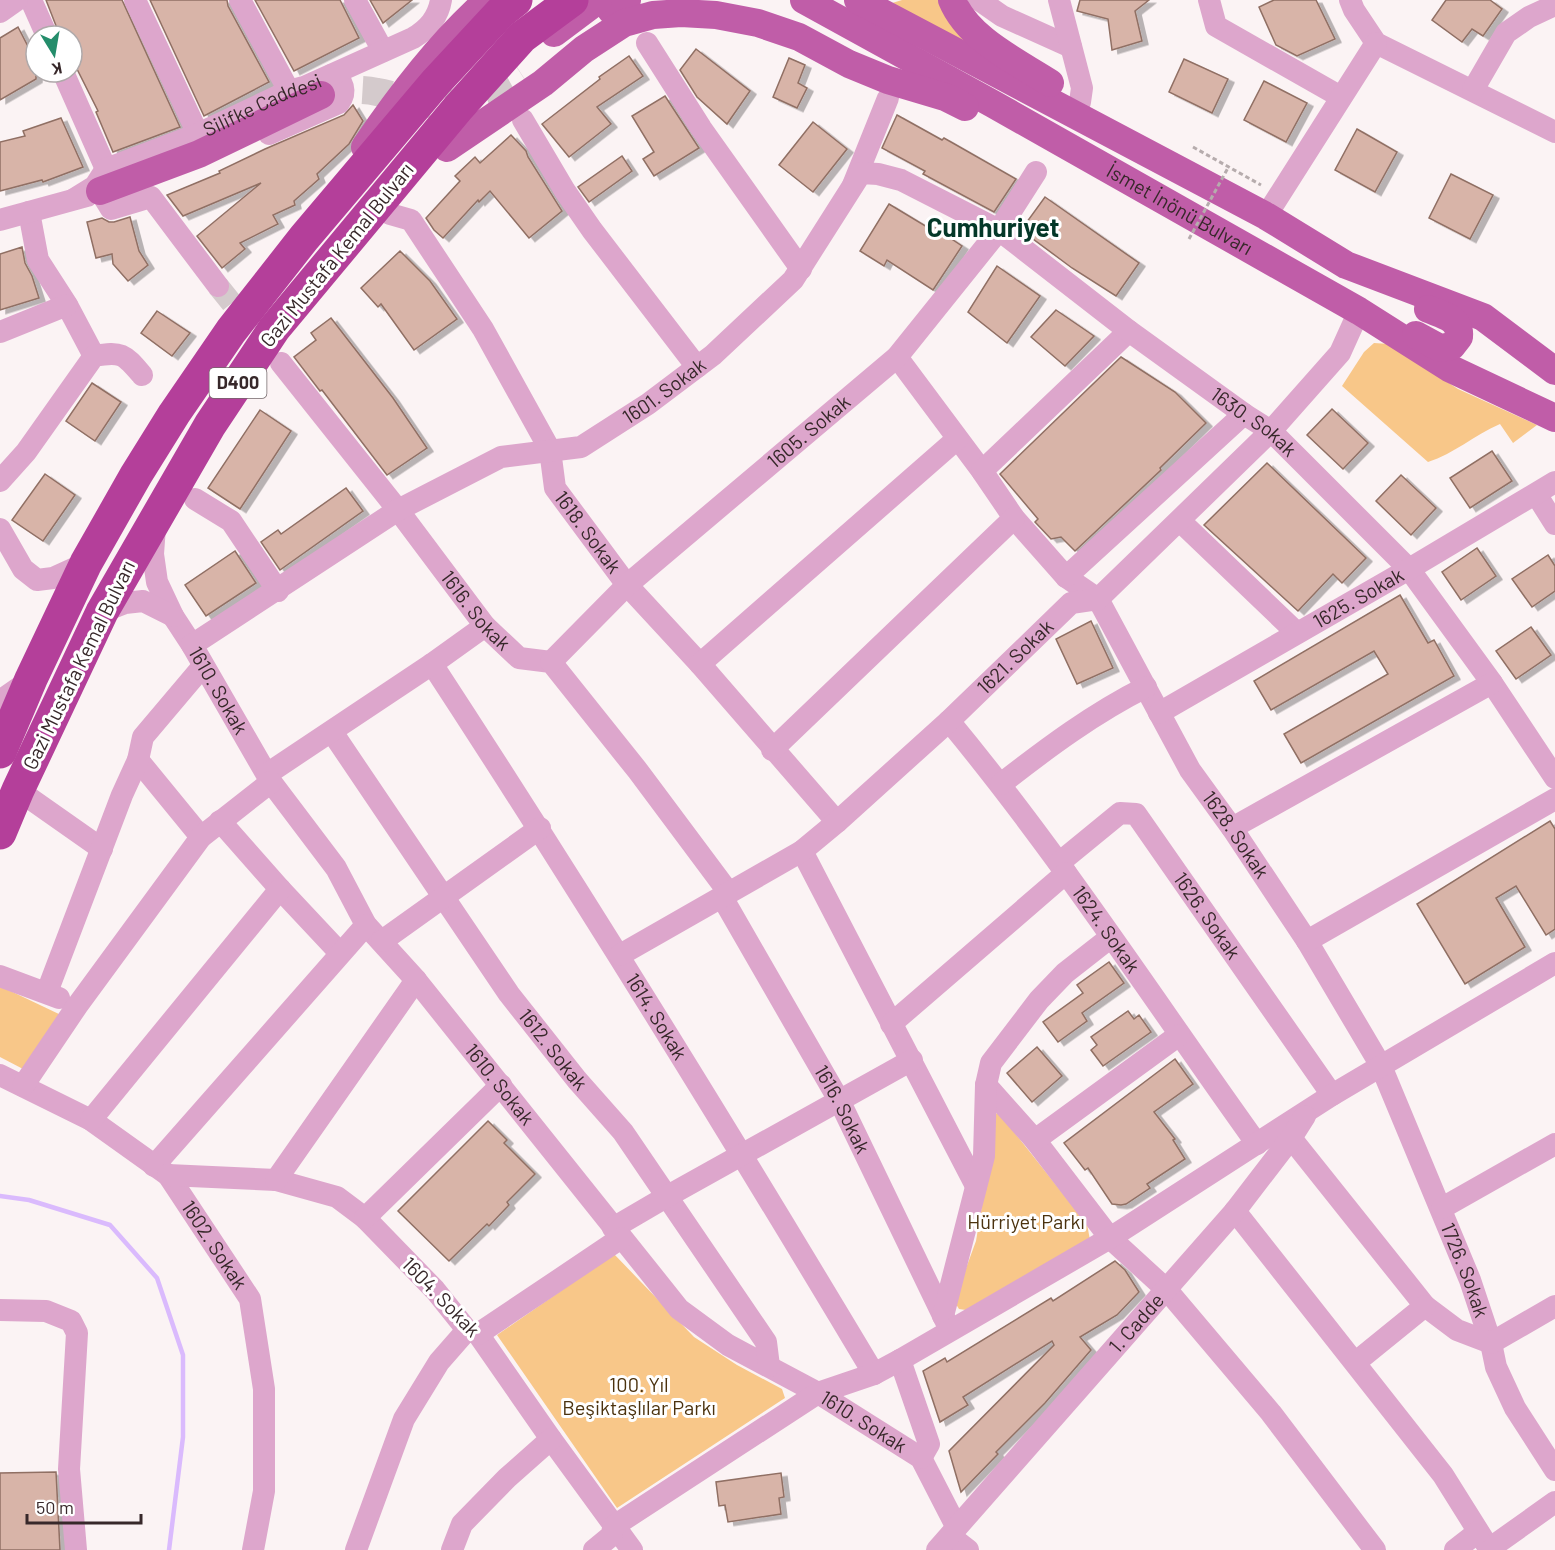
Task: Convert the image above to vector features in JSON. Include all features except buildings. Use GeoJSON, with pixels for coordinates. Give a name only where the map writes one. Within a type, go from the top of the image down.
{"type":"FeatureCollection","features":[{"type":"Feature","properties":{"kind":"highway","name":"Gazi Mustafa Kemal Bulvarı"},"geometry":{"type":"LineString","coordinates":[[0,752],[86,563],[174,414],[231,331],[304,238],[436,82],[501,12],[516,0]]}},
{"type":"Feature","properties":{"kind":"highway","name":"Gazi Mustafa Kemal Bulvarı"},"geometry":{"type":"LineString","coordinates":[[0,833],[102,612],[210,425],[274,328],[458,108],[522,37],[572,0]]}},
{"type":"Feature","properties":{"kind":"main road"},"geometry":{"type":"LineString","coordinates":[[441,47],[453,23],[458,0]]}},
{"type":"Feature","properties":{"kind":"main road"},"geometry":{"type":"LineString","coordinates":[[304,238],[396,101],[441,47],[488,0]]}},
{"type":"Feature","properties":{"kind":"main road"},"geometry":{"type":"LineString","coordinates":[[274,328],[341,266],[390,214],[447,148],[480,105],[529,52],[612,3],[656,0]]}},
{"type":"Feature","properties":{"kind":"main road"},"geometry":{"type":"LineString","coordinates":[[723,0],[768,8],[801,20],[1039,147],[1123,178]]}},
{"type":"Feature","properties":{"kind":"main road","name":"İsmet İnönü Bulvarı"},"geometry":{"type":"LineString","coordinates":[[804,0],[1328,293],[1449,368],[1555,418]]}},
{"type":"Feature","properties":{"kind":"main road","name":"İsmet İnönü Bulvarı"},"geometry":{"type":"LineString","coordinates":[[858,0],[1266,216],[1346,265],[1483,317],[1555,371]]}},
{"type":"Feature","properties":{"kind":"main road"},"geometry":{"type":"LineString","coordinates":[[952,0],[964,21],[978,34],[1001,52],[1112,121],[1148,155]]}},
{"type":"Feature","properties":{"kind":"main road"},"geometry":{"type":"LineString","coordinates":[[524,78],[612,3]]}},
{"type":"Feature","properties":{"kind":"main road"},"geometry":{"type":"LineString","coordinates":[[447,148],[543,83],[584,49],[624,23],[653,15],[681,13],[716,15],[758,23],[799,37],[849,64],[888,80],[945,97]]}},
{"type":"Feature","properties":{"kind":"main road"},"geometry":{"type":"LineString","coordinates":[[94,187],[199,154],[326,85]]}},
{"type":"Feature","properties":{"kind":"main road"},"geometry":{"type":"LineString","coordinates":[[1328,293],[1364,306],[1440,348],[1446,348],[1456,342],[1459,337],[1458,326],[1451,319],[1395,295],[1346,265]]}},
{"type":"Feature","properties":{"kind":"street"},"geometry":{"type":"LineString","coordinates":[[0,12],[18,0]]}},
{"type":"Feature","properties":{"kind":"street"},"geometry":{"type":"LineString","coordinates":[[31,0],[42,24]]}},
{"type":"Feature","properties":{"kind":"street"},"geometry":{"type":"LineString","coordinates":[[135,0],[198,134]]}},
{"type":"Feature","properties":{"kind":"street"},"geometry":{"type":"LineString","coordinates":[[240,0],[289,91]]}},
{"type":"Feature","properties":{"kind":"street"},"geometry":{"type":"LineString","coordinates":[[355,0],[383,51]]}},
{"type":"Feature","properties":{"kind":"street","name":"Silifke Caddesi"},"geometry":{"type":"LineString","coordinates":[[0,220],[29,212],[94,187],[289,91],[326,85],[383,51],[413,38],[428,28],[438,11],[441,0]]}},
{"type":"Feature","properties":{"kind":"street"},"geometry":{"type":"LineString","coordinates":[[979,0],[1002,16],[1071,47]]}},
{"type":"Feature","properties":{"kind":"street"},"geometry":{"type":"LineString","coordinates":[[1059,0],[1082,88],[1080,102]]}},
{"type":"Feature","properties":{"kind":"street"},"geometry":{"type":"LineString","coordinates":[[1209,0],[1216,26],[1341,97]]}},
{"type":"Feature","properties":{"kind":"street"},"geometry":{"type":"LineString","coordinates":[[1350,0],[1376,43],[1555,132]]}},
{"type":"Feature","properties":{"kind":"street"},"geometry":{"type":"LineString","coordinates":[[1473,90],[1506,33],[1525,9],[1555,5]]}},
{"type":"Feature","properties":{"kind":"street"},"geometry":{"type":"LineString","coordinates":[[647,43],[700,128],[801,269]]}},
{"type":"Feature","properties":{"kind":"street"},"geometry":{"type":"LineString","coordinates":[[1266,216],[1376,43]]}},
{"type":"Feature","properties":{"kind":"street"},"geometry":{"type":"LineString","coordinates":[[66,84],[94,187],[111,209],[151,197],[218,286]]}},
{"type":"Feature","properties":{"kind":"street","name":"1601. Sokak"},"geometry":{"type":"LineString","coordinates":[[192,645],[278,591],[398,510],[501,457],[581,447],[648,404],[713,355],[793,280],[801,269],[856,181],[888,98]]}},
{"type":"Feature","properties":{"kind":"street"},"geometry":{"type":"LineString","coordinates":[[523,120],[585,220],[696,367]]}},
{"type":"Feature","properties":{"kind":"street","name":"1605. Sokak"},"geometry":{"type":"LineString","coordinates":[[551,662],[627,585],[897,357],[999,230],[1036,172]]}},
{"type":"Feature","properties":{"kind":"street","name":"1630. Sokak"},"geometry":{"type":"LineString","coordinates":[[856,181],[878,174],[901,180],[999,230],[1129,332],[1271,431],[1409,569],[1492,683],[1555,778]]}},
{"type":"Feature","properties":{"kind":"street"},"geometry":{"type":"LineString","coordinates":[[29,212],[38,260],[67,305],[94,356]]}},
{"type":"Feature","properties":{"kind":"street","name":"1618. Sokak"},"geometry":{"type":"LineString","coordinates":[[390,214],[411,220],[483,329],[549,450],[555,488],[627,585],[700,664],[772,750],[837,822]]}},
{"type":"Feature","properties":{"kind":"street"},"geometry":{"type":"LineString","coordinates":[[0,332],[67,305]]}},
{"type":"Feature","properties":{"kind":"street"},"geometry":{"type":"LineString","coordinates":[[897,357],[1014,518],[1066,577],[1098,599],[1271,431],[1340,353],[1359,311]]}},
{"type":"Feature","properties":{"kind":"street"},"geometry":{"type":"LineString","coordinates":[[982,471],[1129,332]]}},
{"type":"Feature","properties":{"kind":"street"},"geometry":{"type":"LineString","coordinates":[[0,481],[26,452],[94,356],[114,352],[128,358],[142,375]]}},
{"type":"Feature","properties":{"kind":"street","name":"1616. Sokak"},"geometry":{"type":"LineString","coordinates":[[281,363],[398,510],[485,626],[519,658],[551,662],[638,771],[726,895],[840,1102],[947,1323]]}},
{"type":"Feature","properties":{"kind":"street"},"geometry":{"type":"LineString","coordinates":[[1066,577],[1244,414]]}},
{"type":"Feature","properties":{"kind":"street"},"geometry":{"type":"LineString","coordinates":[[700,664],[957,439]]}},
{"type":"Feature","properties":{"kind":"street","name":"1625. Sokak"},"geometry":{"type":"LineString","coordinates":[[1159,713],[1555,482]]}},
{"type":"Feature","properties":{"kind":"street"},"geometry":{"type":"LineString","coordinates":[[1536,494],[1555,524]]}},
{"type":"Feature","properties":{"kind":"street"},"geometry":{"type":"LineString","coordinates":[[195,499],[231,521],[278,591]]}},
{"type":"Feature","properties":{"kind":"street","name":"1610. Sokak"},"geometry":{"type":"LineString","coordinates":[[156,515],[153,554],[157,582],[173,616],[269,778],[336,868],[374,933],[416,980],[617,1233],[679,1309],[728,1345],[818,1393],[921,1458]]}},
{"type":"Feature","properties":{"kind":"street"},"geometry":{"type":"LineString","coordinates":[[772,750],[1014,518]]}},
{"type":"Feature","properties":{"kind":"street"},"geometry":{"type":"LineString","coordinates":[[1180,521],[1297,633]]}},
{"type":"Feature","properties":{"kind":"street"},"geometry":{"type":"LineString","coordinates":[[0,529],[23,569],[37,580],[53,578],[86,563]]}},
{"type":"Feature","properties":{"kind":"street","name":"1628. Sokak"},"geometry":{"type":"LineString","coordinates":[[1098,599],[1190,770],[1232,828],[1307,941],[1381,1066]]}},
{"type":"Feature","properties":{"kind":"street","name":"1621. Sokak"},"geometry":{"type":"LineString","coordinates":[[620,955],[802,851],[949,721],[1071,603],[1098,599]]}},
{"type":"Feature","properties":{"kind":"street"},"geometry":{"type":"LineString","coordinates":[[102,612],[125,603],[143,601],[173,616]]}},
{"type":"Feature","properties":{"kind":"street"},"geometry":{"type":"LineString","coordinates":[[23,1086],[77,1006],[201,837],[269,778],[485,626]]}},
{"type":"Feature","properties":{"kind":"street","name":"1614. Sokak"},"geometry":{"type":"LineString","coordinates":[[432,664],[620,955],[874,1374]]}},
{"type":"Feature","properties":{"kind":"street"},"geometry":{"type":"LineString","coordinates":[[47,993],[138,760],[143,737],[203,666]]}},
{"type":"Feature","properties":{"kind":"street"},"geometry":{"type":"LineString","coordinates":[[0,701],[32,679]]}},
{"type":"Feature","properties":{"kind":"street"},"geometry":{"type":"LineString","coordinates":[[1232,828],[1492,683]]}},
{"type":"Feature","properties":{"kind":"street"},"geometry":{"type":"LineString","coordinates":[[1001,784],[1038,755],[1113,704],[1146,687]]}},
{"type":"Feature","properties":{"kind":"street","name":"1624. Sokak"},"geometry":{"type":"LineString","coordinates":[[949,721],[1001,784],[1063,868],[1257,1144]]}},
{"type":"Feature","properties":{"kind":"street","name":"1612. Sokak"},"geometry":{"type":"LineString","coordinates":[[333,732],[509,994],[577,1080],[623,1132],[766,1342],[769,1366]]}},
{"type":"Feature","properties":{"kind":"street"},"geometry":{"type":"LineString","coordinates":[[138,760],[201,837]]}},
{"type":"Feature","properties":{"kind":"street"},"geometry":{"type":"LineString","coordinates":[[18,790],[102,849]]}},
{"type":"Feature","properties":{"kind":"street"},"geometry":{"type":"LineString","coordinates":[[1307,941],[1555,799]]}},
{"type":"Feature","properties":{"kind":"street","name":"1626. Sokak"},"geometry":{"type":"LineString","coordinates":[[1063,868],[1120,813],[1136,814],[1332,1095]]}},
{"type":"Feature","properties":{"kind":"street"},"geometry":{"type":"LineString","coordinates":[[220,821],[340,953]]}},
{"type":"Feature","properties":{"kind":"street"},"geometry":{"type":"LineString","coordinates":[[161,1170],[340,953],[442,897],[540,828]]}},
{"type":"Feature","properties":{"kind":"street"},"geometry":{"type":"LineString","coordinates":[[802,851],[976,1186]]}},
{"type":"Feature","properties":{"kind":"street"},"geometry":{"type":"LineString","coordinates":[[891,1024],[1063,868]]}},
{"type":"Feature","properties":{"kind":"street"},"geometry":{"type":"LineString","coordinates":[[91,1120],[280,889]]}},
{"type":"Feature","properties":{"kind":"street"},"geometry":{"type":"LineString","coordinates":[[947,1323],[984,1156],[986,1085],[991,1063],[1039,1000],[1065,973],[1112,937]]}},
{"type":"Feature","properties":{"kind":"street","name":"1. Cadde"},"geometry":{"type":"LineString","coordinates":[[594,1550],[611,1536],[614,1526],[818,1393],[874,1374],[900,1360],[947,1323],[1110,1238],[1332,1095],[1555,963]]}},
{"type":"Feature","properties":{"kind":"street"},"geometry":{"type":"LineString","coordinates":[[0,976],[77,1006]]}},
{"type":"Feature","properties":{"kind":"street"},"geometry":{"type":"LineString","coordinates":[[276,1180],[416,980]]}},
{"type":"Feature","properties":{"kind":"street"},"geometry":{"type":"LineString","coordinates":[[1035,1140],[1179,1035]]}},
{"type":"Feature","properties":{"kind":"street"},"geometry":{"type":"LineString","coordinates":[[356,1550],[404,1419],[439,1362],[473,1332],[666,1197],[912,1060]]}},
{"type":"Feature","properties":{"kind":"street","name":"1726. Sokak"},"geometry":{"type":"LineString","coordinates":[[1381,1066],[1470,1280],[1497,1367],[1515,1408],[1555,1470]]}},
{"type":"Feature","properties":{"kind":"street","name":"1602. Sokak"},"geometry":{"type":"LineString","coordinates":[[0,1075],[91,1120],[161,1170],[250,1299],[264,1389],[264,1491],[254,1550]]}},
{"type":"Feature","properties":{"kind":"street"},"geometry":{"type":"LineString","coordinates":[[365,1218],[501,1085]]}},
{"type":"Feature","properties":{"kind":"street"},"geometry":{"type":"LineString","coordinates":[[986,1085],[1035,1140],[1110,1238],[1167,1290],[1271,1413],[1367,1547]]}},
{"type":"Feature","properties":{"kind":"street","name":"1. Cadde"},"geometry":{"type":"LineString","coordinates":[[948,1537],[1235,1211],[1291,1138],[1307,1112]]}},
{"type":"Feature","properties":{"kind":"street"},"geometry":{"type":"LineString","coordinates":[[1291,1138],[1425,1306],[1457,1330],[1491,1342],[1555,1305]]}},
{"type":"Feature","properties":{"kind":"street"},"geometry":{"type":"LineString","coordinates":[[1442,1208],[1555,1144]]}},
{"type":"Feature","properties":{"kind":"street","name":"1604. Sokak"},"geometry":{"type":"LineString","coordinates":[[161,1170],[276,1180],[337,1197],[365,1218],[473,1332],[632,1550]]}},
{"type":"Feature","properties":{"kind":"street"},"geometry":{"type":"LineString","coordinates":[[1235,1211],[1443,1475],[1486,1544]]}},
{"type":"Feature","properties":{"kind":"street"},"geometry":{"type":"LineString","coordinates":[[1356,1362],[1425,1306]]}},
{"type":"Feature","properties":{"kind":"street"},"geometry":{"type":"LineString","coordinates":[[0,1310],[46,1311],[71,1321],[77,1333],[69,1469],[76,1550]]}},
{"type":"Feature","properties":{"kind":"street"},"geometry":{"type":"LineString","coordinates":[[900,1360],[928,1444],[921,1458],[948,1537],[968,1550]]}},
{"type":"Feature","properties":{"kind":"street"},"geometry":{"type":"LineString","coordinates":[[452,1550],[462,1524],[507,1478],[551,1439]]}},
{"type":"Feature","properties":{"kind":"street"},"geometry":{"type":"LineString","coordinates":[[1455,1550],[1486,1544],[1555,1502]]}},
{"type":"Feature","properties":{"kind":"path"},"geometry":{"type":"LineString","coordinates":[[1193,147],[1261,185]]}},
{"type":"Feature","properties":{"kind":"path"},"geometry":{"type":"LineString","coordinates":[[1189,239],[1229,166]]}},
{"type":"Feature","properties":{"kind":"green space"},"geometry":{"type":"Polygon","coordinates":[[[902,0],[941,0],[976,50],[889,4],[902,0]]]}},
{"type":"Feature","properties":{"kind":"green space"},"geometry":{"type":"Polygon","coordinates":[[[1374,343],[1389,344],[1458,389],[1537,425],[1513,443],[1500,424],[1428,462],[1342,386],[1364,352],[1374,343]]]}},
{"type":"Feature","properties":{"kind":"green space"},"geometry":{"type":"Polygon","coordinates":[[[0,986],[61,1015],[23,1069],[0,1057],[0,986]]]}},
{"type":"Feature","properties":{"kind":"green space","name":"Hürriyet Parkı"},"geometry":{"type":"Polygon","coordinates":[[[999,1113],[1087,1224],[1090,1240],[966,1310],[959,1309],[954,1301],[976,1241],[987,1175],[992,1114],[999,1113]]]}},
{"type":"Feature","properties":{"kind":"green space","name":"100. Yıl Beşiktaşlılar Parkı"},"geometry":{"type":"Polygon","coordinates":[[[614,1254],[694,1337],[737,1365],[782,1389],[785,1398],[617,1508],[497,1335],[614,1254]]]}},
{"type":"Feature","properties":{"kind":"waterway"},"geometry":{"type":"LineString","coordinates":[[0,1196],[29,1200],[110,1225],[157,1278],[183,1355],[183,1437],[169,1550]]}},
{"type":"Feature","properties":{"kind":"tunnel"},"geometry":{"type":"LineString","coordinates":[[321,95],[363,90],[422,103],[462,103],[488,96],[524,78]]}},
{"type":"Feature","properties":{"kind":"tunnel"},"geometry":{"type":"LineString","coordinates":[[218,286],[251,327]]}},
{"type":"Feature","properties":{"kind":"district","name":"Cumhuriyet"},"geometry":{"type":"Point","coordinates":[993,228]}}]}
